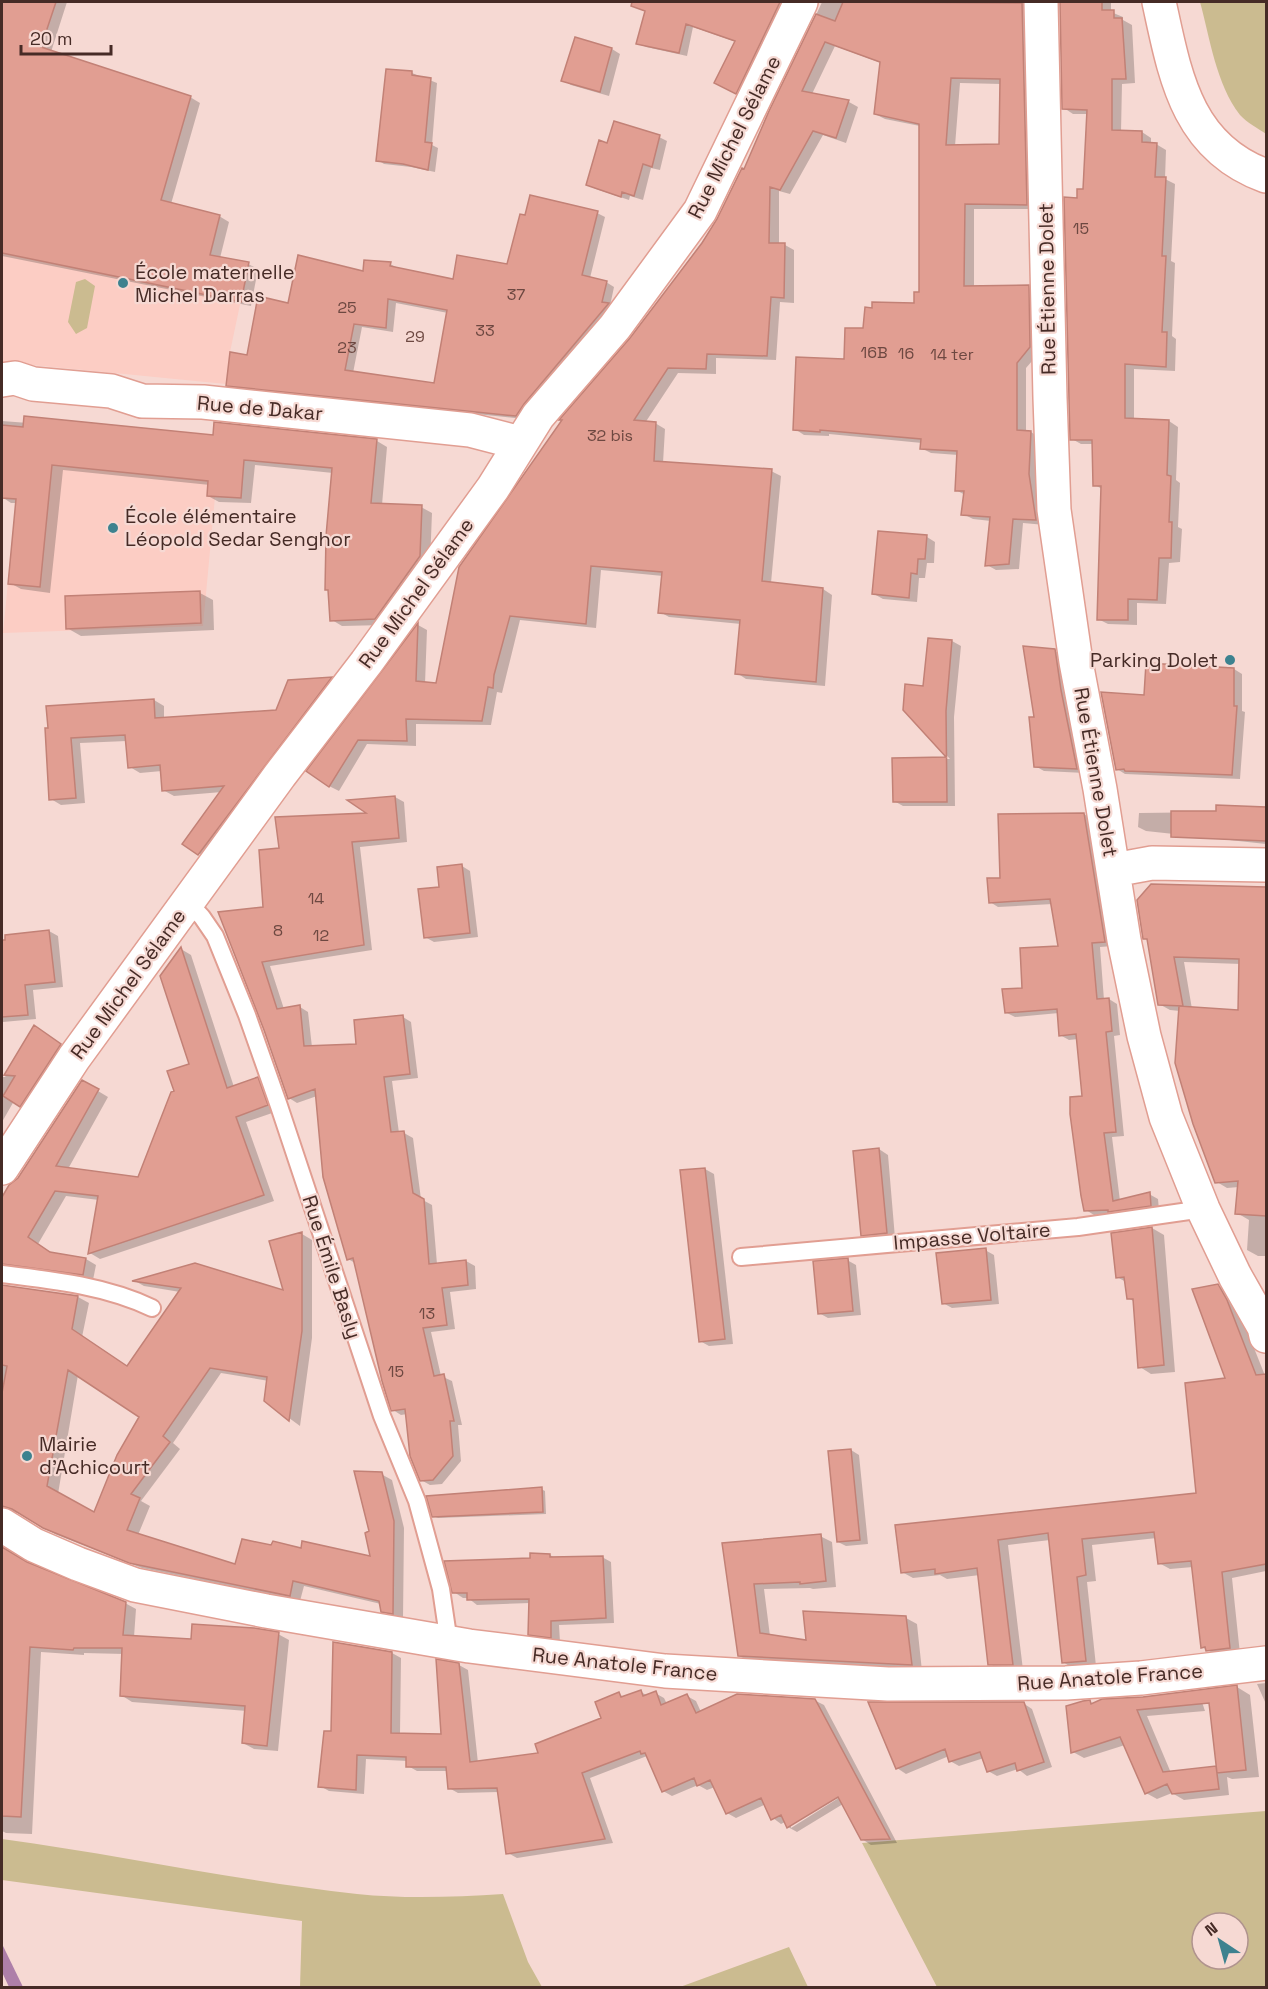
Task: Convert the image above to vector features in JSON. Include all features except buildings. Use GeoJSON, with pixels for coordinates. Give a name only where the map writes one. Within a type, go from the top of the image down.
{"type":"FeatureCollection","features":[{"type":"Feature","properties":{"kind":"street","name":"Rue Michel Sélame"},"geometry":{"type":"LineString","coordinates":[[2,1168],[74,1058],[493,488],[520,443],[566,382],[615,327],[700,211],[801,2]]}},
{"type":"Feature","properties":{"kind":"street","name":"Rue Étienne Dolet"},"geometry":{"type":"LineString","coordinates":[[1041,2],[1054,510],[1076,662],[1114,870],[1124,940],[1144,1036],[1166,1116],[1203,1209],[1264,1327],[1266,1336]]}},
{"type":"Feature","properties":{"kind":"street"},"geometry":{"type":"LineString","coordinates":[[1159,2],[1173,63],[1192,114],[1219,149],[1249,169],[1266,176]]}},
{"type":"Feature","properties":{"kind":"street","name":"Rue de Dakar"},"geometry":{"type":"LineString","coordinates":[[2,380],[15,378],[33,384],[111,391],[142,401],[203,402],[459,428],[483,432],[520,443]]}},
{"type":"Feature","properties":{"kind":"street"},"geometry":{"type":"LineString","coordinates":[[1114,870],[1152,863],[1266,865]]}},
{"type":"Feature","properties":{"kind":"street","name":"Rue Anatole France"},"geometry":{"type":"LineString","coordinates":[[2,1525],[34,1545],[135,1585],[267,1611],[449,1642],[665,1671],[888,1684],[1066,1683],[1141,1678],[1266,1663]]}},
{"type":"Feature","properties":{"kind":"lane","name":"Rue Émile Basly"},"geometry":{"type":"LineString","coordinates":[[188,902],[202,917],[214,936],[247,1016],[279,1106],[382,1416],[417,1501],[441,1588],[449,1642]]}},
{"type":"Feature","properties":{"kind":"lane","name":"Impasse Voltaire"},"geometry":{"type":"LineString","coordinates":[[741,1257],[1078,1227],[1203,1209]]}},
{"type":"Feature","properties":{"kind":"lane"},"geometry":{"type":"LineString","coordinates":[[2,1274],[94,1289],[130,1298],[152,1308]]}},
{"type":"Feature","properties":{"kind":"shaded area"},"geometry":{"type":"Polygon","coordinates":[[[1200,2],[1266,2],[1266,134],[1240,115],[1225,89],[1219,75],[1200,2]]]}},
{"type":"Feature","properties":{"kind":"shaded area","name":"École maternelle Michel Darras"},"geometry":{"type":"Polygon","coordinates":[[[2,219],[34,225],[28,258],[57,265],[145,242],[249,262],[230,352],[226,384],[2,362],[2,219]]]}},
{"type":"Feature","properties":{"kind":"shaded area"},"geometry":{"type":"Polygon","coordinates":[[[85,279],[95,286],[87,328],[76,334],[68,322],[76,282],[85,279]]]}},
{"type":"Feature","properties":{"kind":"shaded area","name":"École élémentaire Léopold Sedar Senghor"},"geometry":{"type":"Polygon","coordinates":[[[24,416],[213,434],[207,496],[215,497],[203,626],[3,633],[17,490],[2,489],[2,425],[23,427],[24,416]]]}},
{"type":"Feature","properties":{"kind":"shaded area"},"geometry":{"type":"Polygon","coordinates":[[[1266,1811],[1266,1987],[937,1987],[862,1843],[1266,1811]]]}},
{"type":"Feature","properties":{"kind":"shaded area"},"geometry":{"type":"Polygon","coordinates":[[[2,1839],[312,1889],[357,1894],[430,1897],[503,1894],[528,1962],[542,1987],[300,1987],[302,1921],[2,1880],[2,1839]]]}},
{"type":"Feature","properties":{"kind":"shaded area"},"geometry":{"type":"Polygon","coordinates":[[[2,1944],[23,1987],[9,1987],[2,1972],[2,1944]]]}},
{"type":"Feature","properties":{"kind":"shaded area"},"geometry":{"type":"Polygon","coordinates":[[[789,1947],[808,1987],[680,1987],[789,1947]]]}},
{"type":"Feature","properties":{"kind":"place","name":"École maternelle Michel Darras"},"geometry":{"type":"Point","coordinates":[123,283]}},
{"type":"Feature","properties":{"kind":"place","name":"École élémentaire Léopold Sedar Senghor"},"geometry":{"type":"Point","coordinates":[113,528]}},
{"type":"Feature","properties":{"kind":"place","name":"Parking Dolet"},"geometry":{"type":"Point","coordinates":[1230,660]}},
{"type":"Feature","properties":{"kind":"place","name":"Mairie d'Achicourt"},"geometry":{"type":"Point","coordinates":[27,1456]}}]}
